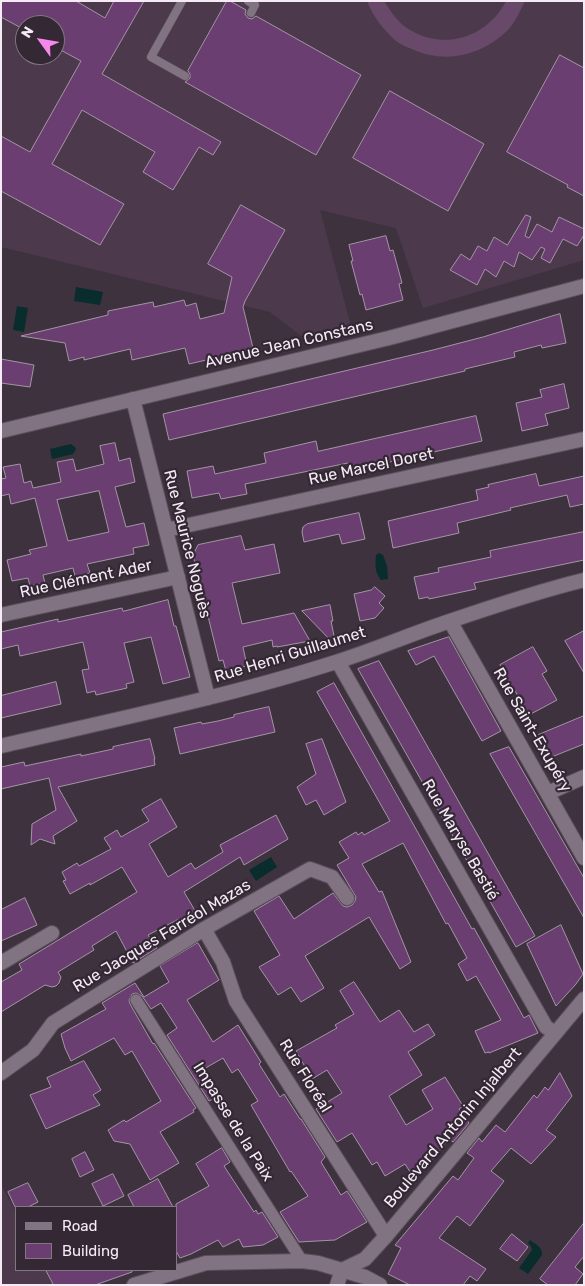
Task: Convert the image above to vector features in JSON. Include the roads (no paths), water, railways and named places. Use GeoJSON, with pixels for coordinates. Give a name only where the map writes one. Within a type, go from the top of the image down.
{"type":"FeatureCollection","features":[{"type":"Feature","properties":{"kind":"street","name":"Avenue Jean Constans"},"geometry":{"type":"LineString","coordinates":[[1,431],[389,338],[584,286]]}},
{"type":"Feature","properties":{"kind":"street","name":"Rue Maurice Noguès"},"geometry":{"type":"LineString","coordinates":[[133,399],[208,698]]}},
{"type":"Feature","properties":{"kind":"street","name":"Rue Marcel Doret"},"geometry":{"type":"LineString","coordinates":[[166,530],[584,439]]}},
{"type":"Feature","properties":{"kind":"street","name":"Rue Clément Ader"},"geometry":{"type":"LineString","coordinates":[[1,616],[178,577]]}},
{"type":"Feature","properties":{"kind":"street","name":"Rue Henri Guillaumet"},"geometry":{"type":"LineString","coordinates":[[1,746],[279,680],[338,662],[450,621],[584,580]]}},
{"type":"Feature","properties":{"kind":"street","name":"Rue Saint-Exupéry"},"geometry":{"type":"LineString","coordinates":[[450,621],[584,858]]}},
{"type":"Feature","properties":{"kind":"street","name":"Rue Maryse Bastié"},"geometry":{"type":"LineString","coordinates":[[338,662],[546,1027],[555,1033]]}},
{"type":"Feature","properties":{"kind":"street"},"geometry":{"type":"LineString","coordinates":[[548,793],[584,777]]}},
{"type":"Feature","properties":{"kind":"street","name":"Rue Jacques Ferréol Mazas"},"geometry":{"type":"LineString","coordinates":[[1,1074],[33,1050],[53,1023],[204,929],[310,869],[332,877],[347,898]]}},
{"type":"Feature","properties":{"kind":"street","name":"Rue Floréal"},"geometry":{"type":"LineString","coordinates":[[204,929],[223,962],[236,1001],[386,1236]]}},
{"type":"Feature","properties":{"kind":"street"},"geometry":{"type":"LineString","coordinates":[[1,963],[52,933]]}},
{"type":"Feature","properties":{"kind":"street","name":"Boulevard Antonin Injalbert"},"geometry":{"type":"LineString","coordinates":[[342,1270],[365,1258],[386,1236],[584,998]]}},
{"type":"Feature","properties":{"kind":"street","name":"Impasse de la Paix"},"geometry":{"type":"LineString","coordinates":[[136,1000],[302,1261]]}},
{"type":"Feature","properties":{"kind":"street"},"geometry":{"type":"LineString","coordinates":[[178,1271],[206,1262],[302,1261],[318,1263],[366,1277],[380,1285]]}},
{"type":"Feature","properties":{"kind":"street"},"geometry":{"type":"LineString","coordinates":[[337,1285],[342,1270]]}},
{"type":"Feature","properties":{"kind":"street"},"geometry":{"type":"LineString","coordinates":[[134,1285],[178,1271]]}},
{"type":"Feature","properties":{"kind":"lane"},"geometry":{"type":"LineString","coordinates":[[171,1],[181,4],[151,56],[185,76]]}},
{"type":"Feature","properties":{"kind":"lane"},"geometry":{"type":"LineString","coordinates":[[248,1],[256,5],[251,13]]}}]}
